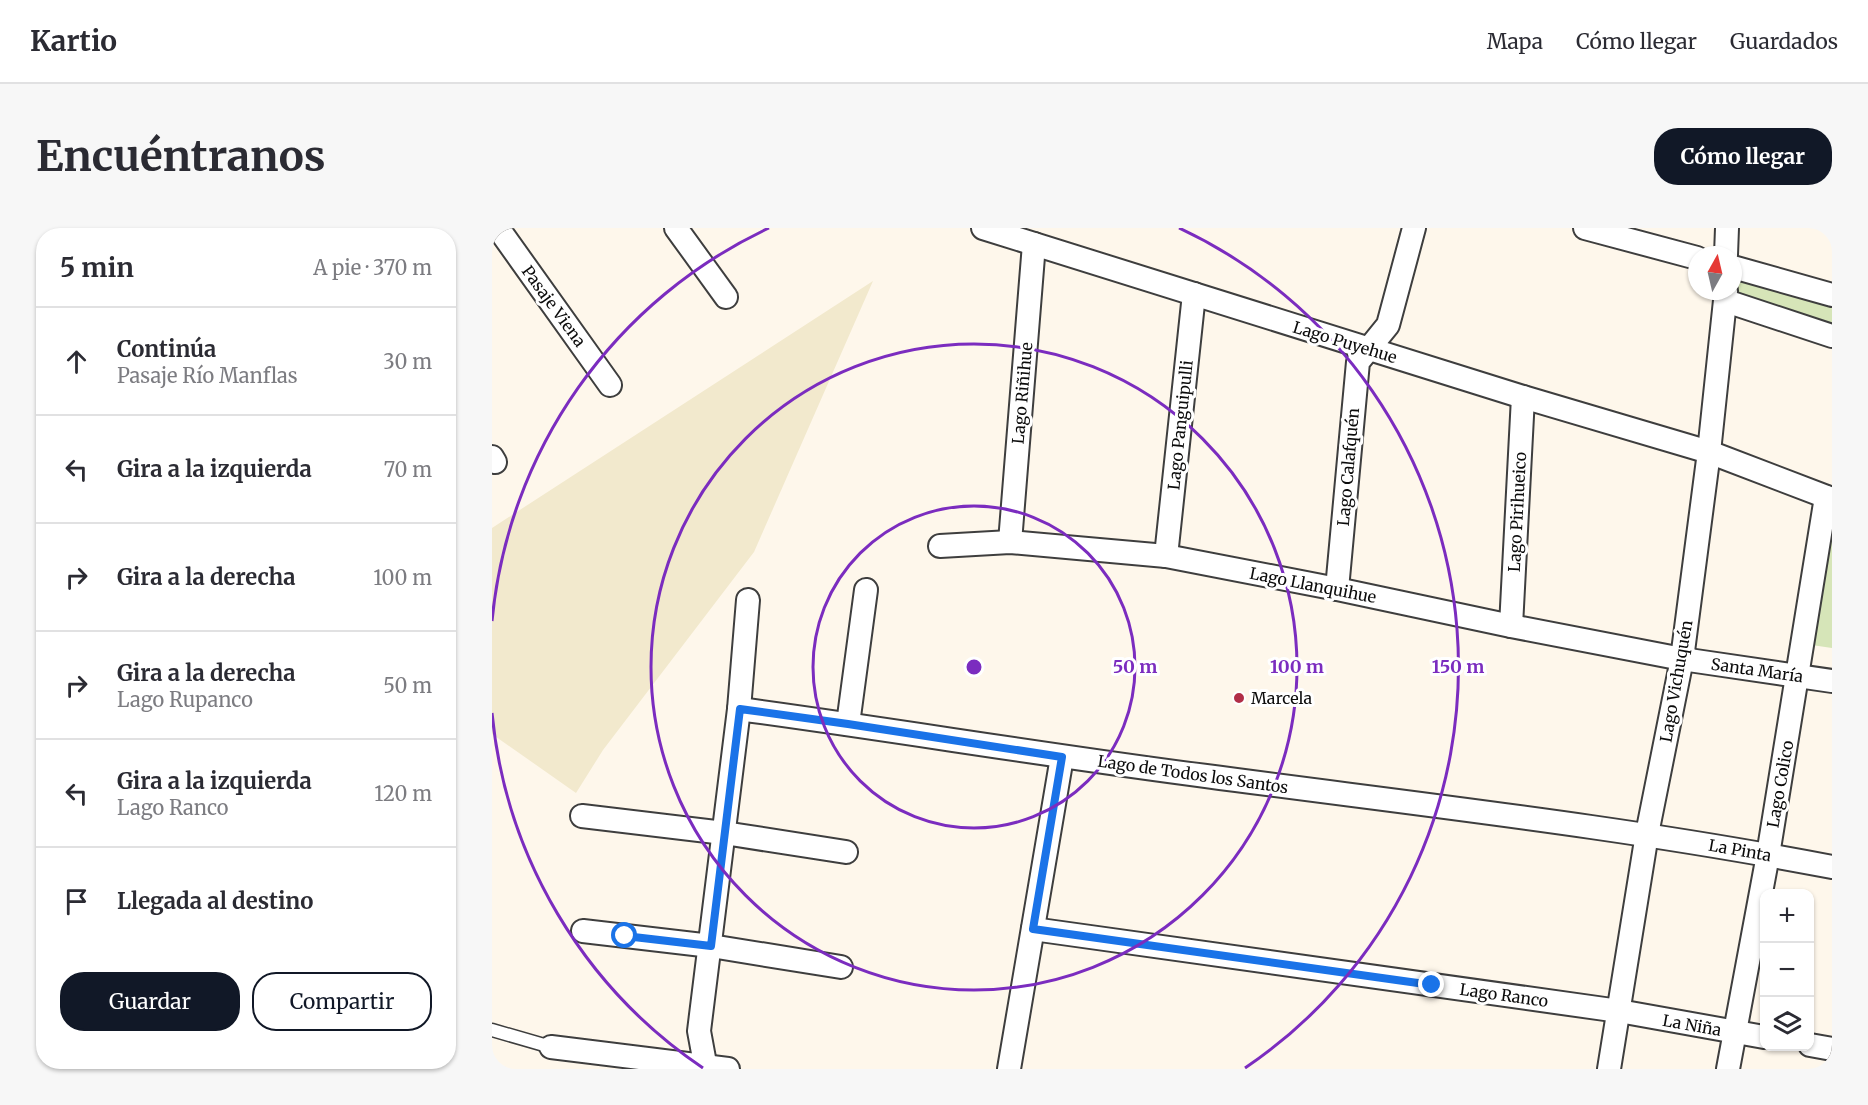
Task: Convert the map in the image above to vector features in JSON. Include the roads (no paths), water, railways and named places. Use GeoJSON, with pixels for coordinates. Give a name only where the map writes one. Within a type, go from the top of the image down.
{"type":"FeatureCollection","features":[{"type":"Feature","properties":{"kind":"street","name":"Pasaje Viena"},"geometry":{"type":"LineString","coordinates":[[498,228],[610,385]]}},
{"type":"Feature","properties":{"kind":"street"},"geometry":{"type":"LineString","coordinates":[[676,228],[726,297]]}},
{"type":"Feature","properties":{"kind":"street","name":"Lago Puyehue"},"geometry":{"type":"LineString","coordinates":[[983,228],[1523,397],[1709,452],[1829,498]]}},
{"type":"Feature","properties":{"kind":"street","name":"Lago Calafquén"},"geometry":{"type":"LineString","coordinates":[[1337,589],[1358,362],[1388,325],[1414,228]]}},
{"type":"Feature","properties":{"kind":"street"},"geometry":{"type":"LineString","coordinates":[[1585,228],[1688,256]]}},
{"type":"Feature","properties":{"kind":"street"},"geometry":{"type":"LineString","coordinates":[[1726,246],[1727,228]]}},
{"type":"Feature","properties":{"kind":"street","name":"Lago Riñihue"},"geometry":{"type":"LineString","coordinates":[[1010,542],[1034,244]]}},
{"type":"Feature","properties":{"kind":"street"},"geometry":{"type":"LineString","coordinates":[[1742,270],[1832,295]]}},
{"type":"Feature","properties":{"kind":"street","name":"Lago Panguipulli"},"geometry":{"type":"LineString","coordinates":[[1166,556],[1194,294]]}},
{"type":"Feature","properties":{"kind":"street","name":"Lago Vichuquén"},"geometry":{"type":"LineString","coordinates":[[1609,1069],[1647,834],[1682,659],[1709,452],[1726,300]]}},
{"type":"Feature","properties":{"kind":"street"},"geometry":{"type":"LineString","coordinates":[[1737,300],[1832,336]]}},
{"type":"Feature","properties":{"kind":"street","name":"Lago Pirihueico"},"geometry":{"type":"LineString","coordinates":[[1511,626],[1523,397]]}},
{"type":"Feature","properties":{"kind":"street","name":"Lago Colico"},"geometry":{"type":"LineString","coordinates":[[1728,1069],[1768,855],[1829,498]]}},
{"type":"Feature","properties":{"kind":"street","name":"Lago Llanquihue"},"geometry":{"type":"LineString","coordinates":[[940,546],[1010,542],[1166,556],[1682,659]]}},
{"type":"Feature","properties":{"kind":"street"},"geometry":{"type":"LineString","coordinates":[[848,724],[866,590]]}},
{"type":"Feature","properties":{"kind":"street"},"geometry":{"type":"LineString","coordinates":[[552,1047],[713,1068],[699,1031],[740,709],[748,600]]}},
{"type":"Feature","properties":{"kind":"street","name":"Santa María"},"geometry":{"type":"LineString","coordinates":[[1682,659],[1832,681]]}},
{"type":"Feature","properties":{"kind":"street","name":"Lago de Todos los Santos"},"geometry":{"type":"LineString","coordinates":[[740,709],[1062,757],[1647,834]]}},
{"type":"Feature","properties":{"kind":"street"},"geometry":{"type":"LineString","coordinates":[[1009,1069],[1062,757]]}},
{"type":"Feature","properties":{"kind":"street"},"geometry":{"type":"LineString","coordinates":[[582,816],[724,833],[846,852]]}},
{"type":"Feature","properties":{"kind":"street","name":"La Pinta"},"geometry":{"type":"LineString","coordinates":[[1647,834],[1832,867]]}},
{"type":"Feature","properties":{"kind":"street","name":"Lago Ranco"},"geometry":{"type":"LineString","coordinates":[[1033,929],[1619,1011]]}},
{"type":"Feature","properties":{"kind":"street"},"geometry":{"type":"LineString","coordinates":[[583,931],[711,946],[841,967]]}},
{"type":"Feature","properties":{"kind":"street","name":"La Niña"},"geometry":{"type":"LineString","coordinates":[[1619,1011],[1760,1036]]}},
{"type":"Feature","properties":{"kind":"street"},"geometry":{"type":"LineString","coordinates":[[1814,1046],[1832,1048]]}},
{"type":"Feature","properties":{"kind":"lane"},"geometry":{"type":"LineString","coordinates":[[492,1030],[552,1047]]}},
{"type":"Feature","properties":{"kind":"place","name":"Marcela"},"geometry":{"type":"Point","coordinates":[1239,698]}}]}
